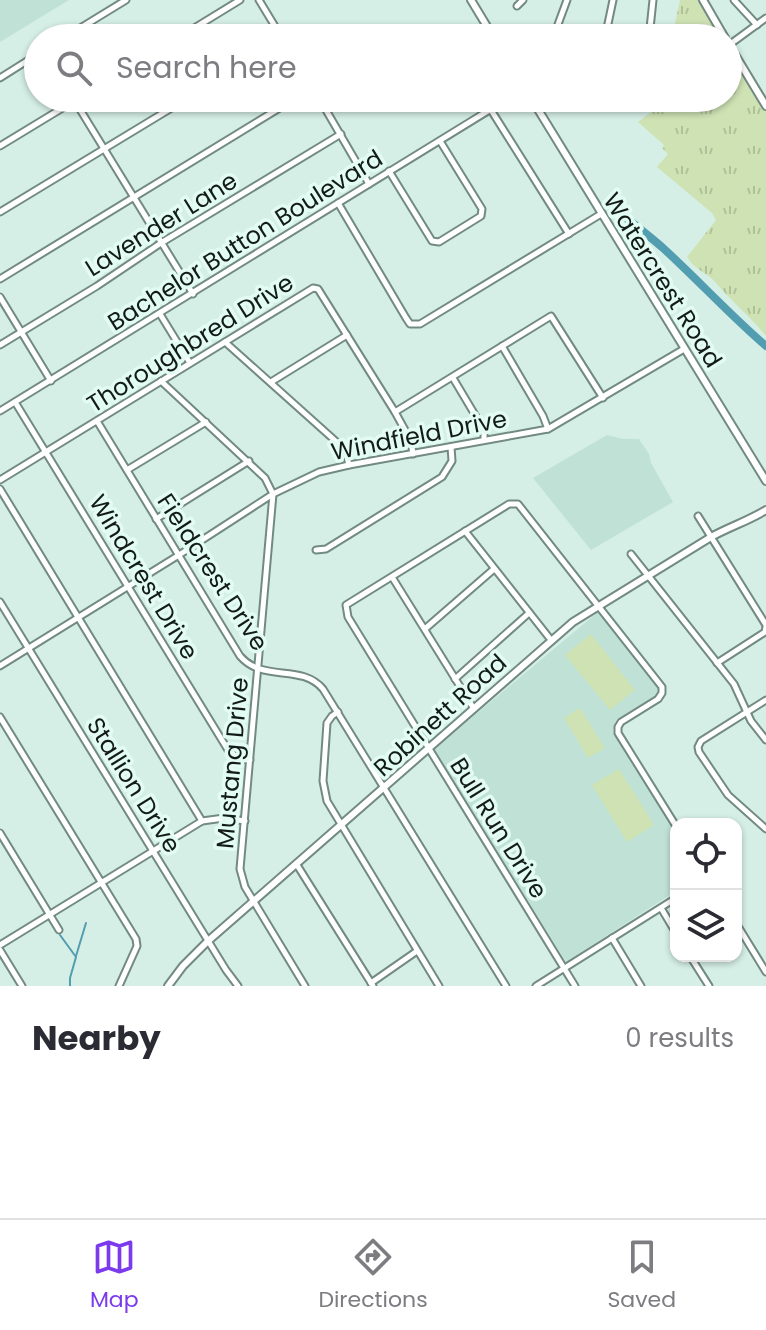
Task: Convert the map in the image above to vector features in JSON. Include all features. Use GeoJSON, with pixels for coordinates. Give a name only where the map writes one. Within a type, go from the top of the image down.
{"type":"FeatureCollection","features":[{"type":"Feature","properties":{"kind":"street"},"geometry":{"type":"LineString","coordinates":[[87,24],[126,0]]}},
{"type":"Feature","properties":{"kind":"street"},"geometry":{"type":"LineString","coordinates":[[201,24],[240,0]]}},
{"type":"Feature","properties":{"kind":"street"},"geometry":{"type":"LineString","coordinates":[[259,0],[274,24]]}},
{"type":"Feature","properties":{"kind":"street"},"geometry":{"type":"LineString","coordinates":[[471,0],[486,24]]}},
{"type":"Feature","properties":{"kind":"street"},"geometry":{"type":"LineString","coordinates":[[517,6],[523,0]]}},
{"type":"Feature","properties":{"kind":"street"},"geometry":{"type":"LineString","coordinates":[[558,24],[567,0]]}},
{"type":"Feature","properties":{"kind":"street"},"geometry":{"type":"LineString","coordinates":[[608,24],[613,0]]}},
{"type":"Feature","properties":{"kind":"street"},"geometry":{"type":"LineString","coordinates":[[650,24],[653,0]]}},
{"type":"Feature","properties":{"kind":"street"},"geometry":{"type":"LineString","coordinates":[[703,0],[717,24]]}},
{"type":"Feature","properties":{"kind":"street"},"geometry":{"type":"LineString","coordinates":[[734,0],[757,25]]}},
{"type":"Feature","properties":{"kind":"street"},"geometry":{"type":"LineString","coordinates":[[742,34],[766,18]]}},
{"type":"Feature","properties":{"kind":"street"},"geometry":{"type":"LineString","coordinates":[[0,78],[24,63]]}},
{"type":"Feature","properties":{"kind":"street"},"geometry":{"type":"LineString","coordinates":[[742,67],[766,106]]}},
{"type":"Feature","properties":{"kind":"street"},"geometry":{"type":"LineString","coordinates":[[0,146],[55,112]]}},
{"type":"Feature","properties":{"kind":"street"},"geometry":{"type":"LineString","coordinates":[[83,112],[193,294]]}},
{"type":"Feature","properties":{"kind":"street"},"geometry":{"type":"LineString","coordinates":[[0,212],[165,112]]}},
{"type":"Feature","properties":{"kind":"street"},"geometry":{"type":"LineString","coordinates":[[0,279],[273,112]]}},
{"type":"Feature","properties":{"kind":"street"},"geometry":{"type":"LineString","coordinates":[[328,112],[369,184]]}},
{"type":"Feature","properties":{"kind":"street","name":"Bachelor Button Boulevard"},"geometry":{"type":"LineString","coordinates":[[0,411],[488,112]]}},
{"type":"Feature","properties":{"kind":"street"},"geometry":{"type":"LineString","coordinates":[[492,112],[569,234]]}},
{"type":"Feature","properties":{"kind":"street","name":"Watercrest Road"},"geometry":{"type":"LineString","coordinates":[[539,112],[766,481]]}},
{"type":"Feature","properties":{"kind":"street","name":"Lavender Lane"},"geometry":{"type":"LineString","coordinates":[[0,345],[341,134]]}},
{"type":"Feature","properties":{"kind":"street"},"geometry":{"type":"LineString","coordinates":[[389,171],[432,241],[439,242],[450,236],[483,213],[440,141]]}},
{"type":"Feature","properties":{"kind":"street"},"geometry":{"type":"LineString","coordinates":[[338,203],[406,318],[415,325],[601,214]]}},
{"type":"Feature","properties":{"kind":"street","name":"Thoroughbred Drive"},"geometry":{"type":"LineString","coordinates":[[0,480],[313,288],[318,289],[395,412],[411,441],[413,454]]}},
{"type":"Feature","properties":{"kind":"street"},"geometry":{"type":"LineString","coordinates":[[0,297],[51,381]]}},
{"type":"Feature","properties":{"kind":"street"},"geometry":{"type":"LineString","coordinates":[[160,314],[190,363]]}},
{"type":"Feature","properties":{"kind":"street"},"geometry":{"type":"LineString","coordinates":[[395,412],[551,316],[603,398]]}},
{"type":"Feature","properties":{"kind":"street"},"geometry":{"type":"LineString","coordinates":[[271,382],[347,335]]}},
{"type":"Feature","properties":{"kind":"street"},"geometry":{"type":"LineString","coordinates":[[225,342],[340,445],[349,465]]}},
{"type":"Feature","properties":{"kind":"street"},"geometry":{"type":"LineString","coordinates":[[502,346],[548,429]]}},
{"type":"Feature","properties":{"kind":"street","name":"Windfield Drive"},"geometry":{"type":"LineString","coordinates":[[0,666],[273,494],[319,472],[548,429],[684,349]]}},
{"type":"Feature","properties":{"kind":"street"},"geometry":{"type":"LineString","coordinates":[[452,377],[484,430],[484,440]]}},
{"type":"Feature","properties":{"kind":"street"},"geometry":{"type":"LineString","coordinates":[[161,381],[249,461],[265,478],[273,494]]}},
{"type":"Feature","properties":{"kind":"street","name":"Windcrest Drive"},"geometry":{"type":"LineString","coordinates":[[15,402],[228,750],[239,759],[250,760]]}},
{"type":"Feature","properties":{"kind":"street","name":"Fieldcrest Drive"},"geometry":{"type":"LineString","coordinates":[[97,421],[245,662],[258,670],[314,680],[323,689],[506,986]]}},
{"type":"Feature","properties":{"kind":"street"},"geometry":{"type":"LineString","coordinates":[[127,470],[206,422]]}},
{"type":"Feature","properties":{"kind":"street"},"geometry":{"type":"LineString","coordinates":[[316,550],[326,549],[442,477],[452,461],[451,447]]}},
{"type":"Feature","properties":{"kind":"street"},"geometry":{"type":"LineString","coordinates":[[156,519],[249,461]]}},
{"type":"Feature","properties":{"kind":"street"},"geometry":{"type":"LineString","coordinates":[[0,489],[202,821]]}},
{"type":"Feature","properties":{"kind":"street","name":"Mustang Drive"},"geometry":{"type":"LineString","coordinates":[[273,494],[240,869],[245,887],[305,986]]}},
{"type":"Feature","properties":{"kind":"street"},"geometry":{"type":"LineString","coordinates":[[474,709],[392,576],[509,504],[518,504],[662,687],[658,699],[621,722],[618,733],[671,818]]}},
{"type":"Feature","properties":{"kind":"street","name":"Robinett Road"},"geometry":{"type":"LineString","coordinates":[[168,986],[208,941],[573,622],[711,537],[766,510]]}},
{"type":"Feature","properties":{"kind":"street"},"geometry":{"type":"LineString","coordinates":[[698,516],[766,626],[765,632],[717,663]]}},
{"type":"Feature","properties":{"kind":"street"},"geometry":{"type":"LineString","coordinates":[[465,531],[551,640]]}},
{"type":"Feature","properties":{"kind":"street"},"geometry":{"type":"LineString","coordinates":[[631,554],[734,684],[751,721],[766,740]]}},
{"type":"Feature","properties":{"kind":"street"},"geometry":{"type":"LineString","coordinates":[[425,629],[494,569]]}},
{"type":"Feature","properties":{"kind":"street","name":"Bull Run Drive"},"geometry":{"type":"LineString","coordinates":[[392,576],[346,605],[348,617],[575,986]]}},
{"type":"Feature","properties":{"kind":"street","name":"Stallion Drive"},"geometry":{"type":"LineString","coordinates":[[0,602],[238,986]]}},
{"type":"Feature","properties":{"kind":"street"},"geometry":{"type":"LineString","coordinates":[[455,679],[529,613]]}},
{"type":"Feature","properties":{"kind":"street"},"geometry":{"type":"LineString","coordinates":[[766,700],[701,741],[698,747],[728,795],[766,829]]}},
{"type":"Feature","properties":{"kind":"street"},"geometry":{"type":"LineString","coordinates":[[338,712],[327,723],[323,781],[327,801],[439,986]]}},
{"type":"Feature","properties":{"kind":"street"},"geometry":{"type":"LineString","coordinates":[[0,717],[137,942],[119,986]]}},
{"type":"Feature","properties":{"kind":"street"},"geometry":{"type":"LineString","coordinates":[[22,986],[0,947],[202,821],[224,818],[245,821]]}},
{"type":"Feature","properties":{"kind":"street"},"geometry":{"type":"LineString","coordinates":[[0,833],[59,930]]}},
{"type":"Feature","properties":{"kind":"street"},"geometry":{"type":"LineString","coordinates":[[297,865],[372,984],[417,951]]}},
{"type":"Feature","properties":{"kind":"street"},"geometry":{"type":"LineString","coordinates":[[536,986],[670,902]]}},
{"type":"Feature","properties":{"kind":"street"},"geometry":{"type":"LineString","coordinates":[[661,908],[670,923]]}},
{"type":"Feature","properties":{"kind":"street"},"geometry":{"type":"LineString","coordinates":[[742,933],[766,972]]}},
{"type":"Feature","properties":{"kind":"street"},"geometry":{"type":"LineString","coordinates":[[612,938],[641,986]]}},
{"type":"Feature","properties":{"kind":"street"},"geometry":{"type":"LineString","coordinates":[[694,962],[709,986]]}},
{"type":"Feature","properties":{"kind":"shaded area"},"geometry":{"type":"Polygon","coordinates":[[[0,0],[69,0],[30,24],[24,24],[24,27],[0,42],[0,0]]]}},
{"type":"Feature","properties":{"kind":"shaded area"},"geometry":{"type":"Polygon","coordinates":[[[607,435],[639,439],[673,502],[591,550],[533,478],[607,435]]]}},
{"type":"Feature","properties":{"kind":"shaded area"},"geometry":{"type":"Polygon","coordinates":[[[598,612],[658,688],[657,695],[616,720],[613,731],[670,823],[670,895],[566,962],[434,749],[598,612]]]}},
{"type":"Feature","properties":{"kind":"green space"},"geometry":{"type":"Polygon","coordinates":[[[680,0],[700,0],[715,24],[675,24],[680,0]]]}},
{"type":"Feature","properties":{"kind":"green space"},"geometry":{"type":"Polygon","coordinates":[[[742,70],[766,109],[766,336],[713,279],[687,257],[716,220],[712,213],[657,167],[668,154],[662,148],[664,145],[638,122],[651,112],[742,112],[742,70]]]}},
{"type":"Feature","properties":{"kind":"green space"},"geometry":{"type":"Polygon","coordinates":[[[591,634],[635,690],[610,710],[565,655],[591,634]]]}},
{"type":"Feature","properties":{"kind":"green space"},"geometry":{"type":"Polygon","coordinates":[[[580,708],[605,748],[588,758],[564,718],[580,708]]]}},
{"type":"Feature","properties":{"kind":"green space"},"geometry":{"type":"Polygon","coordinates":[[[619,769],[654,825],[627,842],[592,785],[619,769]]]}},
{"type":"Feature","properties":{"kind":"waterway"},"geometry":{"type":"LineString","coordinates":[[610,205],[663,248],[766,346]]}},
{"type":"Feature","properties":{"kind":"waterway"},"geometry":{"type":"LineString","coordinates":[[76,956],[86,923]]}},
{"type":"Feature","properties":{"kind":"waterway"},"geometry":{"type":"LineString","coordinates":[[60,935],[76,957],[70,986]]}}]}
